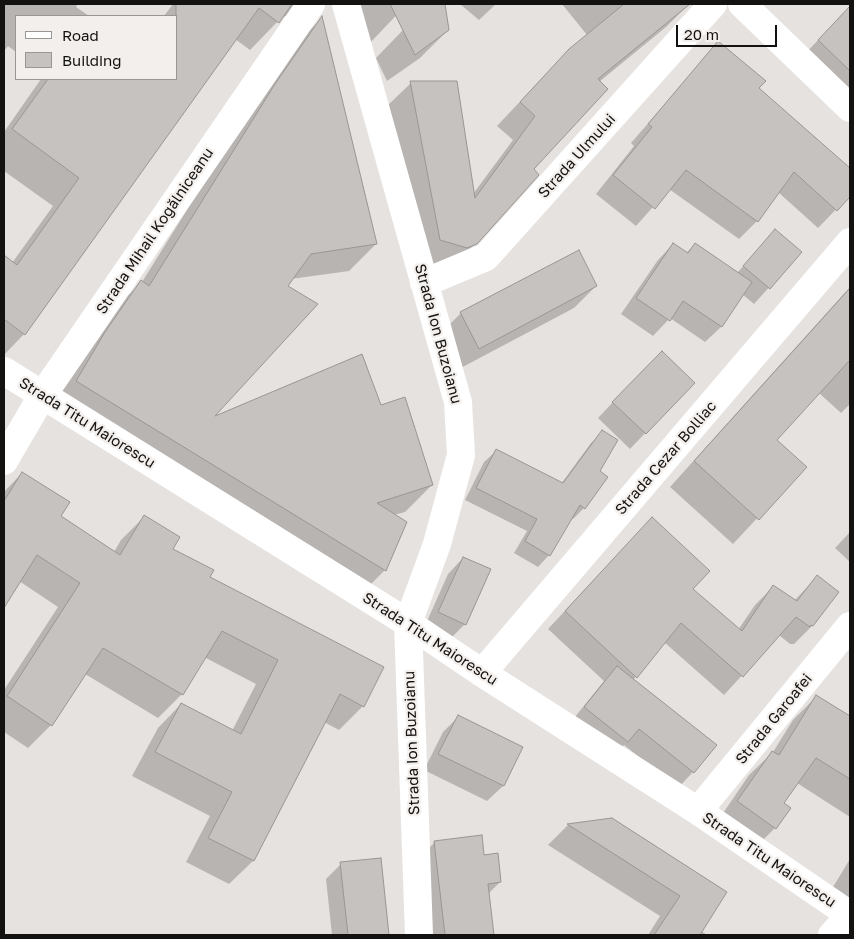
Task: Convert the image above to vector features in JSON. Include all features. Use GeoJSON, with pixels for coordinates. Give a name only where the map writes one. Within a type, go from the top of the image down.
{"type":"FeatureCollection","features":[{"type":"Feature","properties":{"kind":"street","name":"Strada Mihail Kogălniceanu"},"geometry":{"type":"LineString","coordinates":[[4,461],[42,396],[311,4]]}},
{"type":"Feature","properties":{"kind":"street","name":"Strada Ion Buzoianu"},"geometry":{"type":"LineString","coordinates":[[346,4],[458,402],[460,455],[437,544],[408,623],[419,935]]}},
{"type":"Feature","properties":{"kind":"street","name":"Strada Ulmului"},"geometry":{"type":"LineString","coordinates":[[424,283],[486,258],[713,4]]}},
{"type":"Feature","properties":{"kind":"street"},"geometry":{"type":"LineString","coordinates":[[742,4],[850,108]]}},
{"type":"Feature","properties":{"kind":"street","name":"Strada Cezar Bolliac"},"geometry":{"type":"LineString","coordinates":[[482,674],[850,242]]}},
{"type":"Feature","properties":{"kind":"street","name":"Strada Titu Maiorescu"},"geometry":{"type":"LineString","coordinates":[[4,371],[408,623],[482,674],[698,811],[850,915]]}},
{"type":"Feature","properties":{"kind":"street","name":"Strada Garoafei"},"geometry":{"type":"LineString","coordinates":[[698,811],[850,626]]}},
{"type":"Feature","properties":{"kind":"street"},"geometry":{"type":"LineString","coordinates":[[832,935],[850,915]]}},
{"type":"Feature","properties":{"kind":"building"},"geometry":{"type":"Polygon","coordinates":[[[176,4],[292,4],[279,23],[259,8],[25,335],[4,319],[4,255],[17,265],[79,178],[12,129],[47,80],[178,80],[178,15],[176,15],[176,4]]]}},
{"type":"Feature","properties":{"kind":"building"},"geometry":{"type":"Polygon","coordinates":[[[390,4],[445,4],[449,30],[415,55],[390,4]]]}},
{"type":"Feature","properties":{"kind":"building"},"geometry":{"type":"Polygon","coordinates":[[[624,4],[690,4],[598,79],[608,89],[534,169],[539,175],[477,244],[467,248],[440,240],[410,81],[457,81],[475,198],[535,116],[520,102],[569,49],[624,4]]]}},
{"type":"Feature","properties":{"kind":"building"},"geometry":{"type":"Polygon","coordinates":[[[850,6],[850,71],[818,40],[850,6]]]}},
{"type":"Feature","properties":{"kind":"building"},"geometry":{"type":"Polygon","coordinates":[[[322,16],[377,244],[311,254],[288,286],[318,304],[215,416],[362,354],[381,405],[405,397],[433,485],[377,503],[407,522],[386,571],[76,381],[105,332],[141,280],[149,286],[275,84],[322,16]]]}},
{"type":"Feature","properties":{"kind":"building"},"geometry":{"type":"Polygon","coordinates":[[[718,41],[766,81],[759,88],[850,168],[850,197],[837,211],[794,172],[758,222],[686,170],[655,209],[613,175],[652,127],[648,124],[718,41]]]}},
{"type":"Feature","properties":{"kind":"building"},"geometry":{"type":"Polygon","coordinates":[[[775,229],[802,252],[770,289],[743,266],[775,229]]]}},
{"type":"Feature","properties":{"kind":"building"},"geometry":{"type":"Polygon","coordinates":[[[673,243],[688,253],[695,243],[752,282],[722,327],[683,301],[670,321],[636,298],[673,243]]]}},
{"type":"Feature","properties":{"kind":"building"},"geometry":{"type":"Polygon","coordinates":[[[579,250],[597,286],[479,349],[460,312],[579,250]]]}},
{"type":"Feature","properties":{"kind":"building"},"geometry":{"type":"Polygon","coordinates":[[[850,288],[850,360],[777,440],[807,467],[759,520],[694,461],[850,288]]]}},
{"type":"Feature","properties":{"kind":"building"},"geometry":{"type":"Polygon","coordinates":[[[662,351],[695,383],[646,434],[612,402],[662,351]]]}},
{"type":"Feature","properties":{"kind":"building"},"geometry":{"type":"Polygon","coordinates":[[[602,430],[618,440],[600,471],[608,477],[585,509],[580,505],[550,556],[525,541],[537,519],[476,488],[496,449],[563,483],[602,430]]]}},
{"type":"Feature","properties":{"kind":"building"},"geometry":{"type":"Polygon","coordinates":[[[22,472],[70,502],[61,516],[120,555],[144,515],[180,537],[173,549],[214,570],[210,577],[384,667],[364,707],[340,694],[254,861],[208,838],[232,792],[155,752],[181,703],[241,734],[278,660],[222,631],[183,695],[103,648],[52,726],[7,696],[80,583],[37,555],[4,608],[4,501],[22,472]]]}},
{"type":"Feature","properties":{"kind":"building"},"geometry":{"type":"Polygon","coordinates":[[[652,517],[710,571],[693,589],[742,631],[773,585],[797,601],[817,575],[839,592],[813,626],[811,625],[810,627],[796,617],[743,677],[681,623],[637,678],[565,611],[652,517]]]}},
{"type":"Feature","properties":{"kind":"building"},"geometry":{"type":"Polygon","coordinates":[[[463,557],[491,569],[466,625],[438,612],[463,557]]]}},
{"type":"Feature","properties":{"kind":"building"},"geometry":{"type":"Polygon","coordinates":[[[617,666],[717,745],[694,773],[639,729],[628,742],[584,707],[617,666]]]}},
{"type":"Feature","properties":{"kind":"building"},"geometry":{"type":"Polygon","coordinates":[[[816,695],[850,716],[850,779],[816,758],[784,803],[791,808],[776,829],[737,801],[772,751],[779,755],[816,695]]]}},
{"type":"Feature","properties":{"kind":"building"},"geometry":{"type":"Polygon","coordinates":[[[458,715],[523,747],[504,786],[438,754],[458,715]]]}},
{"type":"Feature","properties":{"kind":"building"},"geometry":{"type":"Polygon","coordinates":[[[612,818],[727,892],[700,935],[654,935],[680,896],[567,824],[612,818]]]}},
{"type":"Feature","properties":{"kind":"building"},"geometry":{"type":"Polygon","coordinates":[[[482,835],[484,855],[498,853],[501,882],[488,884],[494,935],[445,935],[434,841],[482,835]]]}},
{"type":"Feature","properties":{"kind":"building"},"geometry":{"type":"Polygon","coordinates":[[[381,858],[389,935],[348,935],[340,862],[381,858]]]}}]}
